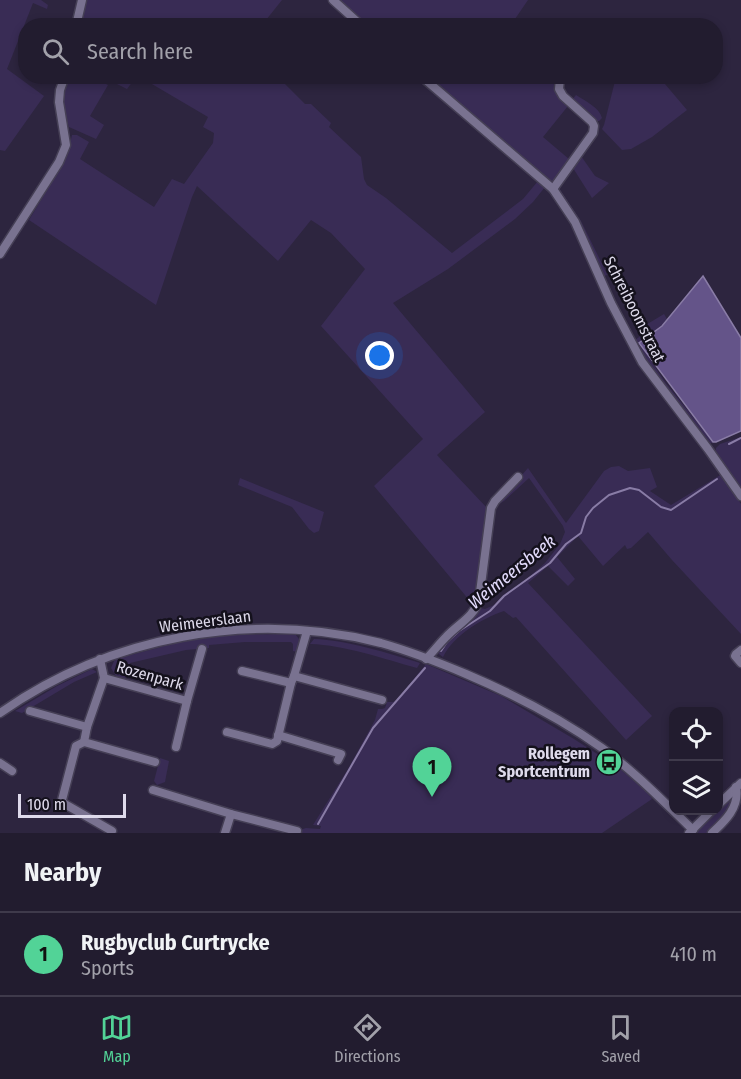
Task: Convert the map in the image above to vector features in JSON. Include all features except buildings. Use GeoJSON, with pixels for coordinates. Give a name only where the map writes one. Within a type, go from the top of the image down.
{"type":"FeatureCollection","features":[{"type":"Feature","properties":{"kind":"street"},"geometry":{"type":"LineString","coordinates":[[78,18],[82,0]]}},
{"type":"Feature","properties":{"kind":"street"},"geometry":{"type":"LineString","coordinates":[[333,0],[353,18]]}},
{"type":"Feature","properties":{"kind":"street"},"geometry":{"type":"LineString","coordinates":[[0,254],[59,162],[66,145],[59,102],[62,84]]}},
{"type":"Feature","properties":{"kind":"street","name":"Schreiboomstraat"},"geometry":{"type":"LineString","coordinates":[[430,84],[553,189],[575,222],[611,303],[642,362],[708,448],[741,496]]}},
{"type":"Feature","properties":{"kind":"street"},"geometry":{"type":"LineString","coordinates":[[553,189],[593,133],[594,126],[563,96],[559,89],[560,84]]}},
{"type":"Feature","properties":{"kind":"street"},"geometry":{"type":"LineString","coordinates":[[426,659],[477,607],[491,508],[518,477]]}},
{"type":"Feature","properties":{"kind":"street","name":"Weimeerslaan"},"geometry":{"type":"LineString","coordinates":[[0,713],[72,671],[100,659],[166,639],[242,629],[307,631],[339,636],[382,644],[426,659],[525,701],[600,746],[641,779],[691,831]]}},
{"type":"Feature","properties":{"kind":"street"},"geometry":{"type":"LineString","coordinates":[[226,732],[272,744],[277,741],[307,631]]}},
{"type":"Feature","properties":{"kind":"street","name":"Rozenpark"},"geometry":{"type":"LineString","coordinates":[[176,747],[202,649]]}},
{"type":"Feature","properties":{"kind":"street"},"geometry":{"type":"LineString","coordinates":[[741,650],[735,656],[741,663]]}},
{"type":"Feature","properties":{"kind":"street","name":"Rozenpark"},"geometry":{"type":"LineString","coordinates":[[100,659],[104,678],[84,742],[76,746],[62,800],[112,831]]}},
{"type":"Feature","properties":{"kind":"street"},"geometry":{"type":"LineString","coordinates":[[242,671],[382,700]]}},
{"type":"Feature","properties":{"kind":"street","name":"Rozenpark"},"geometry":{"type":"LineString","coordinates":[[104,678],[187,701]]}},
{"type":"Feature","properties":{"kind":"street"},"geometry":{"type":"LineString","coordinates":[[30,711],[87,727]]}},
{"type":"Feature","properties":{"kind":"street"},"geometry":{"type":"LineString","coordinates":[[278,735],[340,754],[338,760]]}},
{"type":"Feature","properties":{"kind":"street"},"geometry":{"type":"LineString","coordinates":[[84,742],[155,762]]}},
{"type":"Feature","properties":{"kind":"street"},"geometry":{"type":"LineString","coordinates":[[0,764],[12,771]]}},
{"type":"Feature","properties":{"kind":"street"},"geometry":{"type":"LineString","coordinates":[[723,800],[739,785]]}},
{"type":"Feature","properties":{"kind":"street"},"geometry":{"type":"LineString","coordinates":[[712,833],[729,816],[734,807],[739,785]]}},
{"type":"Feature","properties":{"kind":"street"},"geometry":{"type":"LineString","coordinates":[[153,790],[297,831],[296,833]]}},
{"type":"Feature","properties":{"kind":"street"},"geometry":{"type":"LineString","coordinates":[[225,833],[231,814]]}},
{"type":"Feature","properties":{"kind":"street"},"geometry":{"type":"LineString","coordinates":[[691,831],[707,815]]}},
{"type":"Feature","properties":{"kind":"shaded area"},"geometry":{"type":"Polygon","coordinates":[[[0,0],[41,0],[48,5],[47,9],[33,3],[27,18],[18,18],[18,41],[7,69],[18,77],[18,84],[28,84],[44,96],[5,151],[0,150],[0,0]]]}},
{"type":"Feature","properties":{"kind":"shaded area"},"geometry":{"type":"Polygon","coordinates":[[[86,0],[282,0],[268,18],[82,18],[86,0]]]}},
{"type":"Feature","properties":{"kind":"shaded area"},"geometry":{"type":"Polygon","coordinates":[[[338,0],[528,0],[516,18],[359,18],[338,0]]]}},
{"type":"Feature","properties":{"kind":"shaded area"},"geometry":{"type":"Polygon","coordinates":[[[67,84],[108,85],[90,116],[104,125],[96,139],[69,127],[65,113],[67,84]]]}},
{"type":"Feature","properties":{"kind":"shaded area"},"geometry":{"type":"Polygon","coordinates":[[[117,84],[131,84],[127,89],[117,84]]]}},
{"type":"Feature","properties":{"kind":"shaded area"},"geometry":{"type":"Polygon","coordinates":[[[152,84],[285,84],[305,104],[311,104],[331,123],[329,127],[361,157],[367,185],[452,253],[523,199],[538,181],[545,187],[515,219],[448,269],[393,303],[485,412],[437,455],[488,509],[475,607],[374,486],[423,439],[321,326],[365,269],[331,233],[311,220],[278,261],[197,186],[156,305],[29,220],[54,178],[69,148],[72,135],[77,135],[89,142],[80,159],[154,207],[172,179],[184,184],[213,143],[214,133],[203,127],[208,117],[152,84]]]}},
{"type":"Feature","properties":{"kind":"shaded area"},"geometry":{"type":"Polygon","coordinates":[[[435,84],[554,84],[556,91],[568,106],[543,137],[569,159],[553,182],[550,182],[435,84]]]}},
{"type":"Feature","properties":{"kind":"shaded area"},"geometry":{"type":"Polygon","coordinates":[[[614,84],[665,84],[687,110],[652,137],[631,149],[622,150],[602,129],[614,84]]]}},
{"type":"Feature","properties":{"kind":"shaded area"},"geometry":{"type":"Polygon","coordinates":[[[576,95],[598,111],[602,118],[599,121],[571,101],[576,95]]]}},
{"type":"Feature","properties":{"kind":"shaded area"},"geometry":{"type":"Polygon","coordinates":[[[581,156],[595,176],[609,183],[592,198],[573,168],[581,156]]]}},
{"type":"Feature","properties":{"kind":"shaded area"},"geometry":{"type":"Polygon","coordinates":[[[559,188],[581,221],[607,275],[602,277],[559,188]]]}},
{"type":"Feature","properties":{"kind":"shaded area"},"geometry":{"type":"Polygon","coordinates":[[[703,276],[741,338],[741,431],[716,442],[713,442],[639,343],[662,326],[703,276]]]}},
{"type":"Feature","properties":{"kind":"shaded area"},"geometry":{"type":"Polygon","coordinates":[[[664,314],[667,319],[662,326],[639,343],[665,382],[713,442],[710,444],[645,360],[635,340],[642,335],[639,329],[664,314]]]}},
{"type":"Feature","properties":{"kind":"shaded area"},"geometry":{"type":"Polygon","coordinates":[[[741,437],[741,491],[716,448],[720,444],[741,437]]]}},
{"type":"Feature","properties":{"kind":"shaded area"},"geometry":{"type":"Polygon","coordinates":[[[619,466],[628,471],[650,468],[657,487],[650,491],[671,505],[722,474],[741,504],[741,634],[648,532],[631,548],[627,549],[625,545],[603,566],[578,536],[557,557],[575,579],[568,586],[548,566],[528,583],[652,716],[626,740],[516,617],[513,618],[504,611],[486,618],[461,635],[443,657],[437,651],[480,608],[485,609],[494,605],[503,595],[529,577],[545,563],[560,544],[565,532],[563,526],[529,478],[493,508],[528,468],[566,523],[604,471],[619,466]]]}},
{"type":"Feature","properties":{"kind":"shaded area"},"geometry":{"type":"Polygon","coordinates":[[[240,478],[324,512],[319,531],[314,533],[309,529],[292,507],[238,485],[240,478]]]}},
{"type":"Feature","properties":{"kind":"shaded area"},"geometry":{"type":"Polygon","coordinates":[[[228,635],[296,635],[299,639],[298,652],[293,651],[291,642],[209,645],[209,648],[186,650],[130,663],[125,679],[116,676],[111,668],[114,661],[119,658],[180,642],[228,635]]]}},
{"type":"Feature","properties":{"kind":"shaded area"},"geometry":{"type":"Polygon","coordinates":[[[314,639],[354,644],[420,663],[417,668],[351,650],[310,644],[314,639]]]}},
{"type":"Feature","properties":{"kind":"shaded area"},"geometry":{"type":"Polygon","coordinates":[[[426,664],[501,696],[574,739],[619,768],[652,799],[602,833],[300,833],[300,830],[306,828],[320,829],[321,826],[313,825],[348,769],[375,720],[378,709],[385,708],[387,702],[396,701],[426,664]]]}},
{"type":"Feature","properties":{"kind":"shaded area"},"geometry":{"type":"Polygon","coordinates":[[[92,669],[97,672],[74,682],[22,713],[15,711],[57,686],[92,669]]]}},
{"type":"Feature","properties":{"kind":"shaded area"},"geometry":{"type":"Polygon","coordinates":[[[160,758],[169,761],[165,782],[157,785],[154,781],[160,758]]]}},
{"type":"Feature","properties":{"kind":"shaded area"},"geometry":{"type":"Polygon","coordinates":[[[729,800],[732,801],[729,812],[709,833],[695,833],[714,815],[723,815],[723,806],[729,800]]]}},
{"type":"Feature","properties":{"kind":"waterway","name":"Weimeersbeek"},"geometry":{"type":"LineString","coordinates":[[729,444],[741,438]]}},
{"type":"Feature","properties":{"kind":"waterway","name":"Weimeersbeek"},"geometry":{"type":"LineString","coordinates":[[441,651],[459,631],[490,611],[504,596],[550,563],[566,544],[581,533],[586,517],[609,495],[630,488],[639,490],[661,507],[671,510],[717,479]]}},
{"type":"Feature","properties":{"kind":"waterway","name":"Weimeersbeek"},"geometry":{"type":"LineString","coordinates":[[318,824],[373,728],[425,668]]}},
{"type":"Feature","properties":{"kind":"place","name":"Rollegem Sportcentrum"},"geometry":{"type":"Point","coordinates":[609,762]}},
{"type":"Feature","properties":{"kind":"place","name":"Rugbyclub Curtrycke"},"geometry":{"type":"Point","coordinates":[432,797]}}]}
